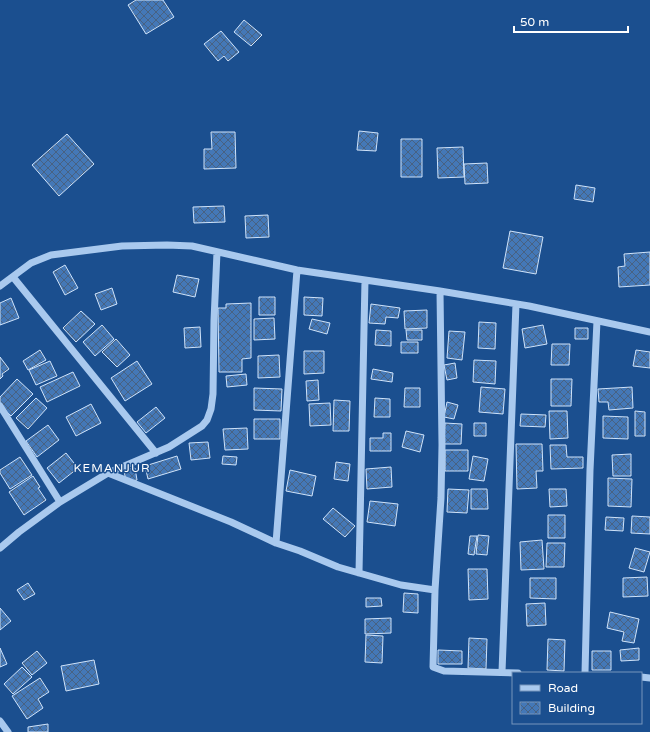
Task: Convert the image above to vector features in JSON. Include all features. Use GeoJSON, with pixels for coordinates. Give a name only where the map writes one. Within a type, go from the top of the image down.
{"type":"FeatureCollection","features":[{"type":"Feature","properties":{"kind":"street"},"geometry":{"type":"LineString","coordinates":[[0,286],[30,263],[51,255],[122,246],[192,246],[297,270],[516,304],[650,332]]}},
{"type":"Feature","properties":{"kind":"street"},"geometry":{"type":"LineString","coordinates":[[0,548],[60,502],[108,473],[169,447],[202,426],[207,420],[211,409],[213,394],[217,252]]}},
{"type":"Feature","properties":{"kind":"street"},"geometry":{"type":"LineString","coordinates":[[276,543],[297,270]]}},
{"type":"Feature","properties":{"kind":"street"},"geometry":{"type":"LineString","coordinates":[[13,277],[156,453]]}},
{"type":"Feature","properties":{"kind":"street"},"geometry":{"type":"LineString","coordinates":[[359,573],[366,280]]}},
{"type":"Feature","properties":{"kind":"street"},"geometry":{"type":"LineString","coordinates":[[440,291],[442,446],[433,667],[444,671],[512,673]]}},
{"type":"Feature","properties":{"kind":"street"},"geometry":{"type":"LineString","coordinates":[[502,672],[516,304]]}},
{"type":"Feature","properties":{"kind":"street"},"geometry":{"type":"LineString","coordinates":[[585,672],[590,470],[597,321]]}},
{"type":"Feature","properties":{"kind":"street"},"geometry":{"type":"LineString","coordinates":[[0,406],[60,502]]}},
{"type":"Feature","properties":{"kind":"street"},"geometry":{"type":"LineString","coordinates":[[108,473],[231,522],[276,543],[300,551],[338,567],[401,586],[435,590]]}},
{"type":"Feature","properties":{"kind":"street"},"geometry":{"type":"LineString","coordinates":[[0,721],[8,732]]}},
{"type":"Feature","properties":{"kind":"building"},"geometry":{"type":"Polygon","coordinates":[[[136,0],[163,0],[174,17],[146,34],[128,5],[136,0]]]}},
{"type":"Feature","properties":{"kind":"building"},"geometry":{"type":"Polygon","coordinates":[[[244,20],[262,35],[251,46],[234,32],[244,20]]]}},
{"type":"Feature","properties":{"kind":"building"},"geometry":{"type":"Polygon","coordinates":[[[221,31],[239,52],[228,61],[224,56],[218,61],[204,44],[221,31]]]}},
{"type":"Feature","properties":{"kind":"building"},"geometry":{"type":"Polygon","coordinates":[[[359,131],[378,133],[376,151],[357,150],[359,131]]]}},
{"type":"Feature","properties":{"kind":"building"},"geometry":{"type":"Polygon","coordinates":[[[211,132],[235,132],[236,168],[204,169],[204,149],[212,149],[211,132]]]}},
{"type":"Feature","properties":{"kind":"building"},"geometry":{"type":"Polygon","coordinates":[[[67,134],[94,164],[59,196],[32,165],[67,134]]]}},
{"type":"Feature","properties":{"kind":"building"},"geometry":{"type":"Polygon","coordinates":[[[401,139],[422,139],[422,177],[401,177],[401,139]]]}},
{"type":"Feature","properties":{"kind":"building"},"geometry":{"type":"Polygon","coordinates":[[[463,147],[464,177],[438,178],[437,148],[463,147]]]}},
{"type":"Feature","properties":{"kind":"building"},"geometry":{"type":"Polygon","coordinates":[[[487,163],[488,183],[465,184],[464,164],[487,163]]]}},
{"type":"Feature","properties":{"kind":"building"},"geometry":{"type":"Polygon","coordinates":[[[576,185],[595,188],[593,202],[574,199],[576,185]]]}},
{"type":"Feature","properties":{"kind":"building"},"geometry":{"type":"Polygon","coordinates":[[[224,206],[225,222],[194,223],[193,207],[224,206]]]}},
{"type":"Feature","properties":{"kind":"building"},"geometry":{"type":"Polygon","coordinates":[[[268,215],[269,237],[246,238],[245,216],[268,215]]]}},
{"type":"Feature","properties":{"kind":"building"},"geometry":{"type":"Polygon","coordinates":[[[510,231],[543,237],[536,274],[503,268],[510,231]]]}},
{"type":"Feature","properties":{"kind":"building"},"geometry":{"type":"Polygon","coordinates":[[[650,252],[650,285],[619,287],[618,267],[625,266],[624,254],[650,252]]]}},
{"type":"Feature","properties":{"kind":"building"},"geometry":{"type":"Polygon","coordinates":[[[65,265],[78,288],[65,295],[53,272],[65,265]]]}},
{"type":"Feature","properties":{"kind":"building"},"geometry":{"type":"Polygon","coordinates":[[[177,275],[199,279],[195,297],[173,292],[177,275]]]}},
{"type":"Feature","properties":{"kind":"building"},"geometry":{"type":"Polygon","coordinates":[[[112,288],[117,304],[101,310],[95,294],[112,288]]]}},
{"type":"Feature","properties":{"kind":"building"},"geometry":{"type":"Polygon","coordinates":[[[259,297],[275,297],[275,315],[259,315],[259,297]]]}},
{"type":"Feature","properties":{"kind":"building"},"geometry":{"type":"Polygon","coordinates":[[[304,297],[323,298],[322,316],[304,315],[304,297]]]}},
{"type":"Feature","properties":{"kind":"building"},"geometry":{"type":"Polygon","coordinates":[[[11,298],[19,318],[0,325],[0,303],[11,298]]]}},
{"type":"Feature","properties":{"kind":"building"},"geometry":{"type":"Polygon","coordinates":[[[251,303],[251,358],[242,359],[242,372],[219,372],[218,308],[226,308],[226,304],[251,303]]]}},
{"type":"Feature","properties":{"kind":"building"},"geometry":{"type":"Polygon","coordinates":[[[371,304],[400,308],[398,318],[386,317],[385,324],[369,323],[371,304]]]}},
{"type":"Feature","properties":{"kind":"building"},"geometry":{"type":"Polygon","coordinates":[[[427,310],[427,328],[405,329],[404,311],[427,310]]]}},
{"type":"Feature","properties":{"kind":"building"},"geometry":{"type":"Polygon","coordinates":[[[81,311],[95,324],[76,342],[63,328],[81,311]]]}},
{"type":"Feature","properties":{"kind":"building"},"geometry":{"type":"Polygon","coordinates":[[[274,318],[275,339],[254,340],[254,319],[274,318]]]}},
{"type":"Feature","properties":{"kind":"building"},"geometry":{"type":"Polygon","coordinates":[[[312,319],[330,323],[327,334],[309,329],[312,319]]]}},
{"type":"Feature","properties":{"kind":"building"},"geometry":{"type":"Polygon","coordinates":[[[479,322],[496,323],[495,349],[478,348],[479,322]]]}},
{"type":"Feature","properties":{"kind":"building"},"geometry":{"type":"Polygon","coordinates":[[[102,325],[114,339],[95,356],[83,342],[102,325]]]}},
{"type":"Feature","properties":{"kind":"building"},"geometry":{"type":"Polygon","coordinates":[[[543,325],[547,344],[525,348],[522,329],[543,325]]]}},
{"type":"Feature","properties":{"kind":"building"},"geometry":{"type":"Polygon","coordinates":[[[200,327],[201,347],[185,348],[184,328],[200,327]]]}},
{"type":"Feature","properties":{"kind":"building"},"geometry":{"type":"Polygon","coordinates":[[[575,328],[588,328],[588,339],[575,339],[575,328]]]}},
{"type":"Feature","properties":{"kind":"building"},"geometry":{"type":"Polygon","coordinates":[[[376,330],[391,331],[391,346],[375,345],[376,330]]]}},
{"type":"Feature","properties":{"kind":"building"},"geometry":{"type":"Polygon","coordinates":[[[406,330],[422,330],[422,340],[407,340],[406,330]]]}},
{"type":"Feature","properties":{"kind":"building"},"geometry":{"type":"Polygon","coordinates":[[[449,331],[465,332],[462,360],[447,358],[449,331]]]}},
{"type":"Feature","properties":{"kind":"building"},"geometry":{"type":"Polygon","coordinates":[[[116,339],[130,355],[117,367],[102,352],[116,339]]]}},
{"type":"Feature","properties":{"kind":"building"},"geometry":{"type":"Polygon","coordinates":[[[401,342],[418,342],[418,353],[401,353],[401,342]]]}},
{"type":"Feature","properties":{"kind":"building"},"geometry":{"type":"Polygon","coordinates":[[[552,344],[570,344],[569,365],[551,365],[552,344]]]}},
{"type":"Feature","properties":{"kind":"building"},"geometry":{"type":"Polygon","coordinates":[[[40,350],[46,360],[28,370],[23,361],[40,350]]]}},
{"type":"Feature","properties":{"kind":"building"},"geometry":{"type":"Polygon","coordinates":[[[636,350],[650,352],[650,368],[633,366],[636,350]]]}},
{"type":"Feature","properties":{"kind":"building"},"geometry":{"type":"Polygon","coordinates":[[[304,351],[324,351],[324,373],[304,374],[304,351]]]}},
{"type":"Feature","properties":{"kind":"building"},"geometry":{"type":"Polygon","coordinates":[[[279,355],[280,377],[258,378],[258,356],[279,355]]]}},
{"type":"Feature","properties":{"kind":"building"},"geometry":{"type":"Polygon","coordinates":[[[0,357],[9,369],[2,374],[3,376],[0,379],[0,357]]]}},
{"type":"Feature","properties":{"kind":"building"},"geometry":{"type":"Polygon","coordinates":[[[474,360],[496,361],[495,384],[473,382],[474,360]]]}},
{"type":"Feature","properties":{"kind":"building"},"geometry":{"type":"Polygon","coordinates":[[[50,361],[57,376],[36,385],[29,370],[50,361]]]}},
{"type":"Feature","properties":{"kind":"building"},"geometry":{"type":"Polygon","coordinates":[[[137,361],[152,384],[125,401],[111,378],[137,361]]]}},
{"type":"Feature","properties":{"kind":"building"},"geometry":{"type":"Polygon","coordinates":[[[455,363],[457,378],[447,380],[444,365],[455,363]]]}},
{"type":"Feature","properties":{"kind":"building"},"geometry":{"type":"Polygon","coordinates":[[[373,369],[393,373],[392,382],[371,379],[373,369]]]}},
{"type":"Feature","properties":{"kind":"building"},"geometry":{"type":"Polygon","coordinates":[[[73,372],[80,386],[47,402],[40,387],[73,372]]]}},
{"type":"Feature","properties":{"kind":"building"},"geometry":{"type":"Polygon","coordinates":[[[246,374],[247,385],[227,387],[226,376],[246,374]]]}},
{"type":"Feature","properties":{"kind":"building"},"geometry":{"type":"Polygon","coordinates":[[[17,379],[33,394],[11,416],[0,405],[0,397],[17,379]]]}},
{"type":"Feature","properties":{"kind":"building"},"geometry":{"type":"Polygon","coordinates":[[[551,379],[572,379],[571,406],[551,406],[551,379]]]}},
{"type":"Feature","properties":{"kind":"building"},"geometry":{"type":"Polygon","coordinates":[[[318,380],[319,400],[307,401],[306,381],[318,380]]]}},
{"type":"Feature","properties":{"kind":"building"},"geometry":{"type":"Polygon","coordinates":[[[481,387],[505,389],[503,414],[479,412],[481,387]]]}},
{"type":"Feature","properties":{"kind":"building"},"geometry":{"type":"Polygon","coordinates":[[[632,387],[633,408],[609,410],[608,402],[599,402],[598,389],[632,387]]]}},
{"type":"Feature","properties":{"kind":"building"},"geometry":{"type":"Polygon","coordinates":[[[254,388],[282,389],[281,411],[254,410],[254,388]]]}},
{"type":"Feature","properties":{"kind":"building"},"geometry":{"type":"Polygon","coordinates":[[[405,388],[420,388],[420,407],[404,407],[405,388]]]}},
{"type":"Feature","properties":{"kind":"building"},"geometry":{"type":"Polygon","coordinates":[[[36,398],[47,408],[28,429],[16,418],[36,398]]]}},
{"type":"Feature","properties":{"kind":"building"},"geometry":{"type":"Polygon","coordinates":[[[375,398],[390,399],[390,417],[374,417],[375,398]]]}},
{"type":"Feature","properties":{"kind":"building"},"geometry":{"type":"Polygon","coordinates":[[[334,400],[350,401],[349,431],[333,431],[334,400]]]}},
{"type":"Feature","properties":{"kind":"building"},"geometry":{"type":"Polygon","coordinates":[[[447,402],[458,405],[454,419],[444,417],[447,402]]]}},
{"type":"Feature","properties":{"kind":"building"},"geometry":{"type":"Polygon","coordinates":[[[330,403],[331,425],[310,426],[309,404],[330,403]]]}},
{"type":"Feature","properties":{"kind":"building"},"geometry":{"type":"Polygon","coordinates":[[[91,404],[101,423],[76,436],[66,417],[91,404]]]}},
{"type":"Feature","properties":{"kind":"building"},"geometry":{"type":"Polygon","coordinates":[[[156,407],[165,418],[146,433],[137,422],[156,407]]]}},
{"type":"Feature","properties":{"kind":"building"},"geometry":{"type":"Polygon","coordinates":[[[549,411],[567,411],[568,438],[550,439],[549,411]]]}},
{"type":"Feature","properties":{"kind":"building"},"geometry":{"type":"Polygon","coordinates":[[[635,411],[645,412],[645,436],[635,436],[635,411]]]}},
{"type":"Feature","properties":{"kind":"building"},"geometry":{"type":"Polygon","coordinates":[[[521,414],[546,415],[545,427],[520,426],[521,414]]]}},
{"type":"Feature","properties":{"kind":"building"},"geometry":{"type":"Polygon","coordinates":[[[603,416],[628,417],[628,439],[603,438],[603,416]]]}},
{"type":"Feature","properties":{"kind":"building"},"geometry":{"type":"Polygon","coordinates":[[[254,419],[280,419],[280,439],[254,439],[254,419]]]}},
{"type":"Feature","properties":{"kind":"building"},"geometry":{"type":"Polygon","coordinates":[[[445,423],[462,424],[461,444],[444,444],[445,423]]]}},
{"type":"Feature","properties":{"kind":"building"},"geometry":{"type":"Polygon","coordinates":[[[474,423],[486,423],[486,436],[474,436],[474,423]]]}},
{"type":"Feature","properties":{"kind":"building"},"geometry":{"type":"Polygon","coordinates":[[[48,425],[59,440],[37,457],[26,441],[48,425]]]}},
{"type":"Feature","properties":{"kind":"building"},"geometry":{"type":"Polygon","coordinates":[[[247,428],[248,449],[225,450],[223,429],[247,428]]]}},
{"type":"Feature","properties":{"kind":"building"},"geometry":{"type":"Polygon","coordinates":[[[406,431],[424,435],[420,452],[402,447],[406,431]]]}},
{"type":"Feature","properties":{"kind":"building"},"geometry":{"type":"Polygon","coordinates":[[[383,433],[391,433],[391,451],[370,451],[370,438],[383,438],[383,433]]]}},
{"type":"Feature","properties":{"kind":"building"},"geometry":{"type":"Polygon","coordinates":[[[208,442],[210,458],[191,460],[189,443],[208,442]]]}},
{"type":"Feature","properties":{"kind":"building"},"geometry":{"type":"Polygon","coordinates":[[[516,444],[542,444],[543,471],[536,471],[537,488],[517,489],[516,444]]]}},
{"type":"Feature","properties":{"kind":"building"},"geometry":{"type":"Polygon","coordinates":[[[550,445],[566,445],[567,457],[583,457],[583,468],[551,469],[550,445]]]}},
{"type":"Feature","properties":{"kind":"building"},"geometry":{"type":"Polygon","coordinates":[[[445,450],[468,450],[468,471],[445,471],[445,450]]]}},
{"type":"Feature","properties":{"kind":"building"},"geometry":{"type":"Polygon","coordinates":[[[66,453],[78,468],[59,483],[47,468],[66,453]]]}},
{"type":"Feature","properties":{"kind":"building"},"geometry":{"type":"Polygon","coordinates":[[[631,454],[631,476],[613,476],[612,455],[631,454]]]}},
{"type":"Feature","properties":{"kind":"building"},"geometry":{"type":"Polygon","coordinates":[[[177,456],[181,469],[148,479],[145,466],[177,456]]]}},
{"type":"Feature","properties":{"kind":"building"},"geometry":{"type":"Polygon","coordinates":[[[223,456],[237,457],[236,465],[222,464],[223,456]]]}},
{"type":"Feature","properties":{"kind":"building"},"geometry":{"type":"Polygon","coordinates":[[[473,456],[488,459],[484,481],[469,479],[473,456]]]}},
{"type":"Feature","properties":{"kind":"building"},"geometry":{"type":"Polygon","coordinates":[[[20,457],[32,475],[10,489],[0,473],[0,470],[20,457]]]}},
{"type":"Feature","properties":{"kind":"building"},"geometry":{"type":"Polygon","coordinates":[[[336,462],[350,464],[348,481],[334,479],[336,462]]]}},
{"type":"Feature","properties":{"kind":"building"},"geometry":{"type":"Polygon","coordinates":[[[391,467],[392,487],[367,489],[366,469],[391,467]]]}},
{"type":"Feature","properties":{"kind":"building"},"geometry":{"type":"Polygon","coordinates":[[[135,468],[137,480],[126,482],[124,470],[135,468]]]}},
{"type":"Feature","properties":{"kind":"building"},"geometry":{"type":"Polygon","coordinates":[[[290,470],[316,476],[312,496],[286,491],[290,470]]]}},
{"type":"Feature","properties":{"kind":"building"},"geometry":{"type":"Polygon","coordinates":[[[33,476],[40,487],[38,488],[46,500],[24,515],[9,492],[33,476]]]}},
{"type":"Feature","properties":{"kind":"building"},"geometry":{"type":"Polygon","coordinates":[[[608,478],[632,479],[631,507],[608,506],[608,478]]]}},
{"type":"Feature","properties":{"kind":"building"},"geometry":{"type":"Polygon","coordinates":[[[448,489],[469,490],[467,513],[447,512],[448,489]]]}},
{"type":"Feature","properties":{"kind":"building"},"geometry":{"type":"Polygon","coordinates":[[[471,489],[487,489],[488,509],[471,509],[471,489]]]}},
{"type":"Feature","properties":{"kind":"building"},"geometry":{"type":"Polygon","coordinates":[[[549,489],[566,489],[567,506],[550,507],[549,489]]]}},
{"type":"Feature","properties":{"kind":"building"},"geometry":{"type":"Polygon","coordinates":[[[370,501],[398,504],[395,526],[367,522],[370,501]]]}},
{"type":"Feature","properties":{"kind":"building"},"geometry":{"type":"Polygon","coordinates":[[[333,508],[355,526],[345,537],[323,519],[333,508]]]}},
{"type":"Feature","properties":{"kind":"building"},"geometry":{"type":"Polygon","coordinates":[[[548,515],[565,515],[565,538],[548,538],[548,515]]]}},
{"type":"Feature","properties":{"kind":"building"},"geometry":{"type":"Polygon","coordinates":[[[632,516],[650,517],[650,534],[631,533],[632,516]]]}},
{"type":"Feature","properties":{"kind":"building"},"geometry":{"type":"Polygon","coordinates":[[[606,517],[624,518],[623,531],[605,530],[606,517]]]}},
{"type":"Feature","properties":{"kind":"building"},"geometry":{"type":"Polygon","coordinates":[[[478,535],[489,536],[487,555],[476,554],[478,535]]]}},
{"type":"Feature","properties":{"kind":"building"},"geometry":{"type":"Polygon","coordinates":[[[470,536],[477,536],[474,555],[468,554],[470,536]]]}},
{"type":"Feature","properties":{"kind":"building"},"geometry":{"type":"Polygon","coordinates":[[[542,540],[544,569],[521,570],[520,542],[542,540]]]}},
{"type":"Feature","properties":{"kind":"building"},"geometry":{"type":"Polygon","coordinates":[[[547,543],[565,543],[564,567],[546,567],[547,543]]]}},
{"type":"Feature","properties":{"kind":"building"},"geometry":{"type":"Polygon","coordinates":[[[635,548],[650,552],[644,572],[629,568],[635,548]]]}},
{"type":"Feature","properties":{"kind":"building"},"geometry":{"type":"Polygon","coordinates":[[[468,569],[487,569],[488,599],[469,600],[468,569]]]}},
{"type":"Feature","properties":{"kind":"building"},"geometry":{"type":"Polygon","coordinates":[[[647,577],[648,596],[623,597],[623,578],[647,577]]]}},
{"type":"Feature","properties":{"kind":"building"},"geometry":{"type":"Polygon","coordinates":[[[530,578],[556,578],[556,599],[530,598],[530,578]]]}},
{"type":"Feature","properties":{"kind":"building"},"geometry":{"type":"Polygon","coordinates":[[[28,583],[35,594],[24,600],[17,590],[28,583]]]}},
{"type":"Feature","properties":{"kind":"building"},"geometry":{"type":"Polygon","coordinates":[[[404,593],[418,594],[418,613],[403,612],[404,593]]]}},
{"type":"Feature","properties":{"kind":"building"},"geometry":{"type":"Polygon","coordinates":[[[366,598],[381,598],[382,606],[366,607],[366,598]]]}},
{"type":"Feature","properties":{"kind":"building"},"geometry":{"type":"Polygon","coordinates":[[[545,603],[546,625],[527,626],[526,604],[545,603]]]}},
{"type":"Feature","properties":{"kind":"building"},"geometry":{"type":"Polygon","coordinates":[[[0,608],[11,621],[0,630],[0,608]]]}},
{"type":"Feature","properties":{"kind":"building"},"geometry":{"type":"Polygon","coordinates":[[[610,612],[639,619],[634,643],[622,641],[624,632],[607,628],[610,612]]]}},
{"type":"Feature","properties":{"kind":"building"},"geometry":{"type":"Polygon","coordinates":[[[391,618],[391,633],[365,634],[365,619],[391,618]]]}},
{"type":"Feature","properties":{"kind":"building"},"geometry":{"type":"Polygon","coordinates":[[[366,635],[383,636],[382,663],[365,662],[366,635]]]}},
{"type":"Feature","properties":{"kind":"building"},"geometry":{"type":"Polygon","coordinates":[[[469,638],[487,639],[486,669],[468,668],[469,638]]]}},
{"type":"Feature","properties":{"kind":"building"},"geometry":{"type":"Polygon","coordinates":[[[548,639],[565,640],[564,671],[547,670],[548,639]]]}},
{"type":"Feature","properties":{"kind":"building"},"geometry":{"type":"Polygon","coordinates":[[[0,648],[7,664],[0,667],[0,648]]]}},
{"type":"Feature","properties":{"kind":"building"},"geometry":{"type":"Polygon","coordinates":[[[639,648],[639,660],[621,661],[620,650],[639,648]]]}},
{"type":"Feature","properties":{"kind":"building"},"geometry":{"type":"Polygon","coordinates":[[[438,650],[462,651],[462,664],[438,664],[438,650]]]}},
{"type":"Feature","properties":{"kind":"building"},"geometry":{"type":"Polygon","coordinates":[[[37,651],[47,663],[32,675],[22,663],[37,651]]]}},
{"type":"Feature","properties":{"kind":"building"},"geometry":{"type":"Polygon","coordinates":[[[592,651],[611,651],[611,670],[592,670],[592,651]]]}},
{"type":"Feature","properties":{"kind":"building"},"geometry":{"type":"Polygon","coordinates":[[[94,660],[99,684],[66,691],[61,666],[94,660]]]}},
{"type":"Feature","properties":{"kind":"building"},"geometry":{"type":"Polygon","coordinates":[[[22,667],[32,677],[13,694],[4,684],[22,667]]]}},
{"type":"Feature","properties":{"kind":"building"},"geometry":{"type":"Polygon","coordinates":[[[40,678],[49,692],[38,699],[43,708],[27,719],[12,696],[40,678]]]}},
{"type":"Feature","properties":{"kind":"building"},"geometry":{"type":"Polygon","coordinates":[[[48,724],[48,732],[28,732],[28,727],[48,724]]]}},
{"type":"Feature","properties":{"kind":"district","name":"KEMANJUR"},"geometry":{"type":"Point","coordinates":[112,468]}}]}
